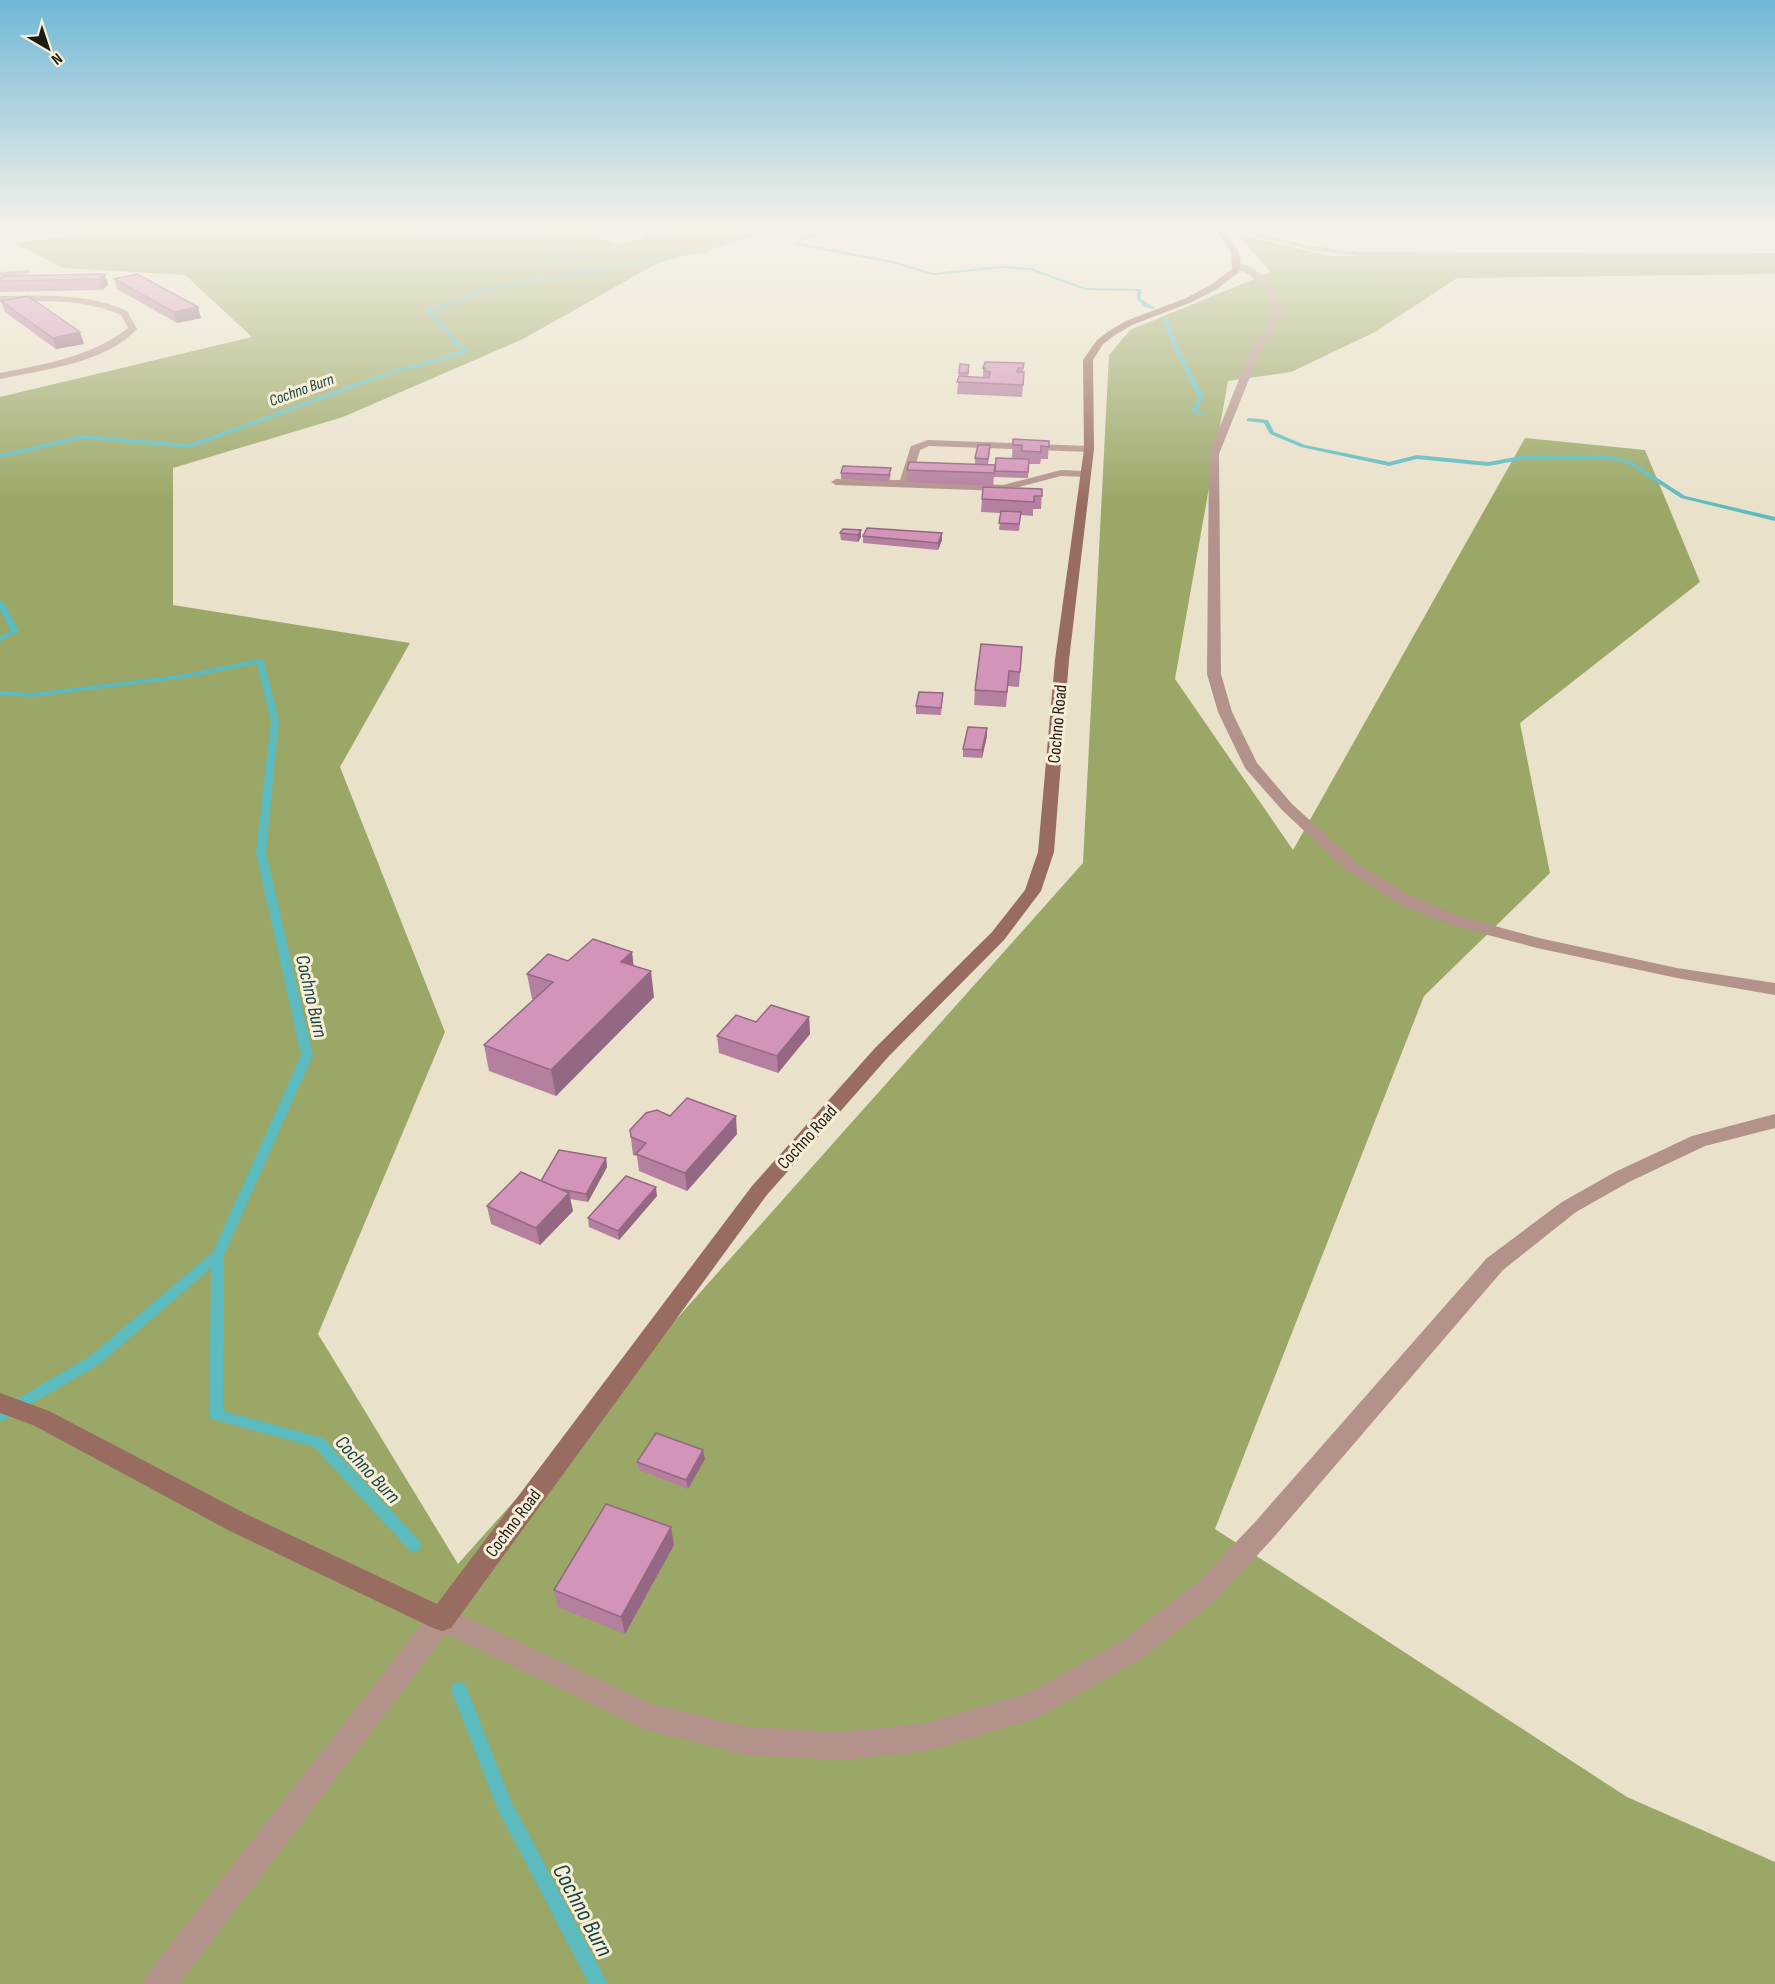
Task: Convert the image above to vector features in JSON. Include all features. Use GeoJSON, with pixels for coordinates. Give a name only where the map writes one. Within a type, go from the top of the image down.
{"type":"FeatureCollection","features":[{"type":"Feature","properties":{"kind":"street"},"geometry":{"type":"LineString","coordinates":[[0,376],[73,360],[120,341],[133,329],[129,319]]}},
{"type":"Feature","properties":{"kind":"street","name":"Cochno Road"},"geometry":{"type":"LineString","coordinates":[[442,1619],[759,1191],[882,1052],[998,936],[1033,891],[1046,852],[1062,660],[1089,449],[1088,360],[1100,342],[1141,319]]}},
{"type":"Feature","properties":{"kind":"street"},"geometry":{"type":"LineString","coordinates":[[1277,319],[1257,347],[1214,454],[1214,674],[1225,712],[1250,765],[1287,807],[1353,868],[1407,901],[1456,921],[1537,943],[1677,973],[1775,989]]}},
{"type":"Feature","properties":{"kind":"street"},"geometry":{"type":"LineString","coordinates":[[905,483],[915,448],[928,443],[1089,449]]}},
{"type":"Feature","properties":{"kind":"street"},"geometry":{"type":"LineString","coordinates":[[836,482],[1003,488],[1061,473],[1085,474]]}},
{"type":"Feature","properties":{"kind":"street"},"geometry":{"type":"LineString","coordinates":[[0,1403],[41,1418],[237,1522],[646,1716],[748,1741],[841,1746],[927,1737],[1037,1704],[1134,1648],[1206,1592],[1265,1529],[1495,1264],[1569,1207],[1622,1177],[1699,1141],[1775,1121]]}},
{"type":"Feature","properties":{"kind":"street"},"geometry":{"type":"LineString","coordinates":[[159,1984],[442,1619]]}},
{"type":"Feature","properties":{"kind":"green space"},"geometry":{"type":"Polygon","coordinates":[[[232,319],[559,319],[521,340],[343,417],[173,468],[173,605],[410,643],[340,767],[445,1032],[318,1334],[458,1564],[1083,863],[1109,355],[1130,330],[1158,319],[1395,319],[1375,332],[1291,372],[1228,381],[1175,679],[1293,850],[1525,438],[1645,450],[1700,582],[1520,723],[1550,873],[1424,996],[1215,1529],[1627,1797],[1775,1862],[1775,1984],[0,1984],[0,397],[252,337],[232,319]]]}},
{"type":"Feature","properties":{"kind":"building"},"geometry":{"type":"Polygon","coordinates":[[[26,319],[61,319],[80,332],[53,338],[26,319]]]}},
{"type":"Feature","properties":{"kind":"building"},"geometry":{"type":"Polygon","coordinates":[[[985,362],[1024,363],[1023,368],[1018,368],[1017,372],[1024,372],[1023,385],[957,382],[959,376],[989,378],[990,372],[983,368],[985,362]]]}},
{"type":"Feature","properties":{"kind":"building"},"geometry":{"type":"Polygon","coordinates":[[[960,364],[969,365],[968,373],[959,373],[960,364]]]}},
{"type":"Feature","properties":{"kind":"building"},"geometry":{"type":"Polygon","coordinates":[[[1013,439],[1049,441],[1049,447],[1041,446],[1041,452],[1022,451],[1022,445],[1013,445],[1013,439]]]}},
{"type":"Feature","properties":{"kind":"building"},"geometry":{"type":"Polygon","coordinates":[[[978,445],[990,445],[988,459],[975,458],[978,445]]]}},
{"type":"Feature","properties":{"kind":"building"},"geometry":{"type":"Polygon","coordinates":[[[996,458],[1029,459],[1028,472],[995,471],[996,458]]]}},
{"type":"Feature","properties":{"kind":"building"},"geometry":{"type":"Polygon","coordinates":[[[909,462],[995,465],[994,473],[907,470],[909,462]]]}},
{"type":"Feature","properties":{"kind":"building"},"geometry":{"type":"Polygon","coordinates":[[[843,466],[891,468],[889,475],[841,473],[843,466]]]}},
{"type":"Feature","properties":{"kind":"building"},"geometry":{"type":"Polygon","coordinates":[[[983,487],[1042,489],[1042,496],[1034,496],[1034,502],[982,499],[983,487]]]}},
{"type":"Feature","properties":{"kind":"building"},"geometry":{"type":"Polygon","coordinates":[[[1001,511],[1021,512],[1019,524],[999,523],[1001,511]]]}},
{"type":"Feature","properties":{"kind":"building"},"geometry":{"type":"Polygon","coordinates":[[[867,528],[942,533],[938,543],[863,536],[867,528]]]}},
{"type":"Feature","properties":{"kind":"building"},"geometry":{"type":"Polygon","coordinates":[[[843,529],[861,530],[858,535],[840,533],[843,529]]]}},
{"type":"Feature","properties":{"kind":"building"},"geometry":{"type":"Polygon","coordinates":[[[981,644],[1022,647],[1020,672],[1009,671],[1007,692],[975,690],[981,644]]]}},
{"type":"Feature","properties":{"kind":"building"},"geometry":{"type":"Polygon","coordinates":[[[919,692],[943,693],[941,708],[916,706],[919,692]]]}},
{"type":"Feature","properties":{"kind":"building"},"geometry":{"type":"Polygon","coordinates":[[[968,727],[987,728],[982,750],[963,749],[968,727]]]}},
{"type":"Feature","properties":{"kind":"building"},"geometry":{"type":"Polygon","coordinates":[[[593,939],[632,952],[621,962],[651,971],[551,1070],[484,1045],[553,982],[527,974],[548,954],[568,961],[593,939]]]}},
{"type":"Feature","properties":{"kind":"building"},"geometry":{"type":"Polygon","coordinates":[[[771,1005],[809,1017],[777,1056],[717,1036],[736,1015],[756,1022],[771,1005]]]}},
{"type":"Feature","properties":{"kind":"building"},"geometry":{"type":"Polygon","coordinates":[[[687,1098],[736,1116],[685,1173],[636,1154],[646,1143],[631,1137],[630,1130],[646,1113],[657,1110],[670,1116],[687,1098]]]}},
{"type":"Feature","properties":{"kind":"building"},"geometry":{"type":"Polygon","coordinates":[[[559,1150],[606,1158],[586,1194],[560,1189],[541,1181],[559,1150]]]}},
{"type":"Feature","properties":{"kind":"building"},"geometry":{"type":"Polygon","coordinates":[[[521,1172],[569,1193],[536,1228],[487,1206],[521,1172]]]}},
{"type":"Feature","properties":{"kind":"building"},"geometry":{"type":"Polygon","coordinates":[[[626,1176],[656,1187],[618,1231],[588,1218],[626,1176]]]}},
{"type":"Feature","properties":{"kind":"building"},"geometry":{"type":"Polygon","coordinates":[[[656,1433],[703,1450],[686,1480],[637,1462],[656,1433]]]}},
{"type":"Feature","properties":{"kind":"building"},"geometry":{"type":"Polygon","coordinates":[[[606,1504],[671,1527],[621,1617],[554,1590],[606,1504]]]}},
{"type":"Feature","properties":{"kind":"waterway","name":"Cochno Burn"},"geometry":{"type":"LineString","coordinates":[[0,456],[83,437],[190,446],[389,373],[466,352],[435,319]]}},
{"type":"Feature","properties":{"kind":"waterway"},"geometry":{"type":"LineString","coordinates":[[1165,319],[1201,398],[1193,412],[1204,415]]}},
{"type":"Feature","properties":{"kind":"waterway"},"geometry":{"type":"LineString","coordinates":[[1249,420],[1266,421],[1272,433],[1303,446],[1389,464],[1417,457],[1488,464],[1521,458],[1604,457],[1629,462],[1683,497],[1775,519]]}},
{"type":"Feature","properties":{"kind":"waterway","name":"Cochno Burn"},"geometry":{"type":"LineString","coordinates":[[0,603],[15,632],[0,639]]}},
{"type":"Feature","properties":{"kind":"waterway","name":"Cochno Burn"},"geometry":{"type":"LineString","coordinates":[[0,693],[32,695],[185,676],[260,661],[275,721],[261,853],[307,1055],[218,1255]]}},
{"type":"Feature","properties":{"kind":"waterway"},"geometry":{"type":"LineString","coordinates":[[0,1416],[95,1360],[218,1255]]}},
{"type":"Feature","properties":{"kind":"waterway","name":"Cochno Burn"},"geometry":{"type":"LineString","coordinates":[[218,1255],[216,1415],[318,1442],[414,1545]]}},
{"type":"Feature","properties":{"kind":"waterway","name":"Cochno Burn"},"geometry":{"type":"LineString","coordinates":[[459,1690],[505,1806],[599,1984]]}}]}
